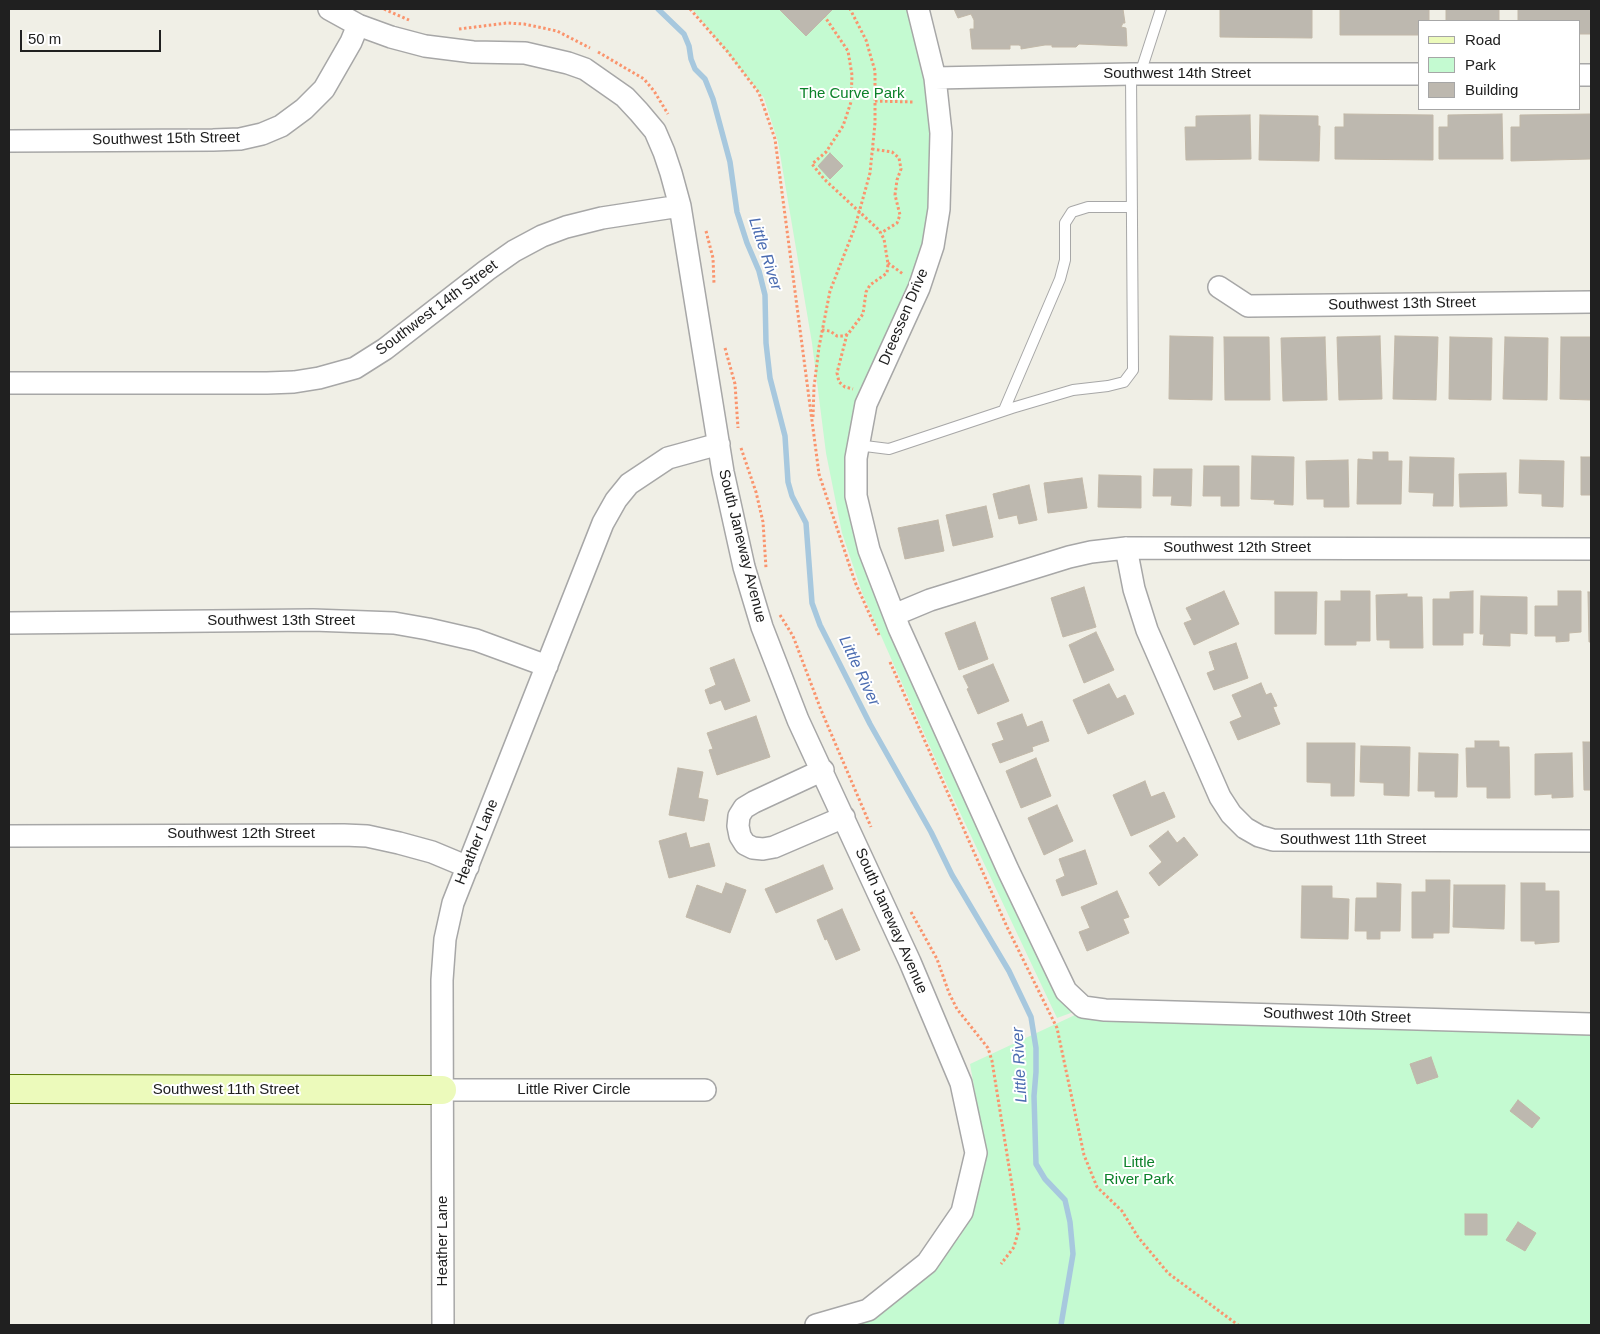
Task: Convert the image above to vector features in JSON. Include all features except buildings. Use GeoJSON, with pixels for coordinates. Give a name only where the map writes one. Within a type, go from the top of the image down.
{"type":"FeatureCollection","features":[{"type":"Feature","properties":{"kind":"street","name":"South Janeway Avenue"},"geometry":{"type":"LineString","coordinates":[[329,9],[358,24],[391,37],[425,46],[473,52],[525,53],[585,69],[625,97],[654,131],[671,173],[680,206],[729,444],[723,472],[744,568],[762,627],[798,720],[910,962],[961,1083],[976,1153],[962,1212],[927,1263],[868,1310],[816,1325]]}},
{"type":"Feature","properties":{"kind":"street","name":"Dreessen Drive"},"geometry":{"type":"LineString","coordinates":[[857,446],[866,404],[920,288],[932,246],[939,209],[941,133],[934,78],[918,9]]}},
{"type":"Feature","properties":{"kind":"street","name":"Southwest 15th Street"},"geometry":{"type":"LineString","coordinates":[[9,141],[213,140],[240,139],[262,134],[281,126],[304,109],[324,89],[351,42],[358,24]]}},
{"type":"Feature","properties":{"kind":"street","name":"Southwest 14th Street"},"geometry":{"type":"LineString","coordinates":[[934,78],[1136,74],[1418,74]]}},
{"type":"Feature","properties":{"kind":"street","name":"Southwest 14th Street"},"geometry":{"type":"LineString","coordinates":[[9,383],[267,383],[294,382],[319,378],[355,368],[386,349],[487,270],[514,251],[542,236],[566,227],[602,218],[680,206]]}},
{"type":"Feature","properties":{"kind":"street","name":"Southwest 13th Street"},"geometry":{"type":"LineString","coordinates":[[1219,287],[1248,306],[1591,302]]}},
{"type":"Feature","properties":{"kind":"street","name":"Heather Lane"},"geometry":{"type":"LineString","coordinates":[[443,1325],[442,980],[445,939],[453,903],[603,523],[616,500],[629,484],[668,458],[729,444]]}},
{"type":"Feature","properties":{"kind":"street"},"geometry":{"type":"LineString","coordinates":[[857,446],[856,496],[869,550],[894,615]]}},
{"type":"Feature","properties":{"kind":"street","name":"Southwest 12th Street"},"geometry":{"type":"LineString","coordinates":[[894,615],[930,600],[1069,557],[1091,552],[1126,548],[1591,549]]}},
{"type":"Feature","properties":{"kind":"street","name":"Southwest 11th Street"},"geometry":{"type":"LineString","coordinates":[[1126,548],[1134,589],[1147,630],[1220,796],[1231,814],[1245,828],[1259,836],[1273,840],[1591,841]]}},
{"type":"Feature","properties":{"kind":"street","name":"Southwest 10th Street"},"geometry":{"type":"LineString","coordinates":[[894,615],[1008,870],[1066,991],[1083,1007],[1105,1010],[1591,1024]]}},
{"type":"Feature","properties":{"kind":"street","name":"Southwest 13th Street"},"geometry":{"type":"LineString","coordinates":[[9,623],[313,620],[394,623],[476,640],[547,666]]}},
{"type":"Feature","properties":{"kind":"street"},"geometry":{"type":"LineString","coordinates":[[822,770],[744,808],[739,816],[740,836],[745,844],[753,848],[764,849],[774,847],[844,817]]}},
{"type":"Feature","properties":{"kind":"street","name":"Southwest 12th Street"},"geometry":{"type":"LineString","coordinates":[[9,836],[367,836],[432,852],[468,867]]}},
{"type":"Feature","properties":{"kind":"street","name":"Southwest 11th Street"},"geometry":{"type":"LineString","coordinates":[[9,1090],[442,1090]]}},
{"type":"Feature","properties":{"kind":"street","name":"Little River Circle"},"geometry":{"type":"LineString","coordinates":[[442,1090],[705,1090]]}},
{"type":"Feature","properties":{"kind":"lane"},"geometry":{"type":"LineString","coordinates":[[857,446],[889,449],[1004,410],[1073,390],[1124,382],[1133,370],[1132,207],[1136,74],[1161,9]]}},
{"type":"Feature","properties":{"kind":"lane"},"geometry":{"type":"LineString","coordinates":[[1004,410],[1060,280],[1066,260],[1066,223],[1072,212],[1088,207],[1132,207]]}},
{"type":"Feature","properties":{"kind":"path"},"geometry":{"type":"LineString","coordinates":[[384,9],[414,21]]}},
{"type":"Feature","properties":{"kind":"path"},"geometry":{"type":"LineString","coordinates":[[813,427],[814,387],[830,291],[859,212],[870,173],[875,71],[866,40],[850,9]]}},
{"type":"Feature","properties":{"kind":"path"},"geometry":{"type":"LineString","coordinates":[[825,17],[848,51],[852,75],[851,102],[843,126],[826,152],[812,164],[824,179],[881,233],[884,239],[888,263],[887,273],[870,285],[866,292],[864,314],[848,334],[837,368],[839,382],[844,387],[854,388]]}},
{"type":"Feature","properties":{"kind":"path"},"geometry":{"type":"LineString","coordinates":[[454,29],[516,23],[557,31],[608,57],[644,79],[670,117]]}},
{"type":"Feature","properties":{"kind":"path"},"geometry":{"type":"LineString","coordinates":[[875,101],[914,102]]}},
{"type":"Feature","properties":{"kind":"path"},"geometry":{"type":"LineString","coordinates":[[872,149],[892,152],[899,158],[900,169],[895,195],[900,215],[897,223],[881,233]]}},
{"type":"Feature","properties":{"kind":"path"},"geometry":{"type":"LineString","coordinates":[[704,224],[713,258],[714,286]]}},
{"type":"Feature","properties":{"kind":"path"},"geometry":{"type":"LineString","coordinates":[[888,263],[906,275]]}},
{"type":"Feature","properties":{"kind":"path"},"geometry":{"type":"LineString","coordinates":[[822,330],[830,331],[837,336],[848,334]]}},
{"type":"Feature","properties":{"kind":"path"},"geometry":{"type":"LineString","coordinates":[[722,340],[735,384],[738,431]]}},
{"type":"Feature","properties":{"kind":"path"},"geometry":{"type":"LineString","coordinates":[[729,444],[751,477],[762,515],[766,571]]}},
{"type":"Feature","properties":{"kind":"path"},"geometry":{"type":"LineString","coordinates":[[778,611],[793,636],[821,710],[872,829]]}},
{"type":"Feature","properties":{"kind":"path"},"geometry":{"type":"LineString","coordinates":[[910,910],[937,959],[957,1009],[988,1048],[992,1060],[1019,1229],[1014,1247],[1000,1264]]}},
{"type":"Feature","properties":{"kind":"green space","name":"The Curve Park"},"geometry":{"type":"Polygon","coordinates":[[[692,9],[923,9],[939,209],[879,386],[866,457],[869,522],[880,577],[1079,1010],[1057,1018],[947,785],[863,595],[842,533],[826,453],[812,343],[778,142],[764,98],[692,9]]]}},
{"type":"Feature","properties":{"kind":"green space","name":"Little River Park"},"geometry":{"type":"Polygon","coordinates":[[[1075,1015],[1591,1034],[1591,1325],[831,1325],[960,1237],[986,1154],[970,1064],[1075,1015]]]}},
{"type":"Feature","properties":{"kind":"waterway","name":"Little River"},"geometry":{"type":"LineString","coordinates":[[658,9],[684,34],[695,69],[705,79],[713,99],[730,162],[737,212],[759,271],[765,295],[766,343],[770,378],[785,436],[788,482],[792,496],[806,523],[812,603],[820,625],[870,724],[931,832],[952,875],[1009,971],[1031,1017],[1036,1048],[1034,1096],[1036,1164],[1045,1179],[1065,1200],[1070,1222],[1073,1254],[1061,1325]]}}]}
